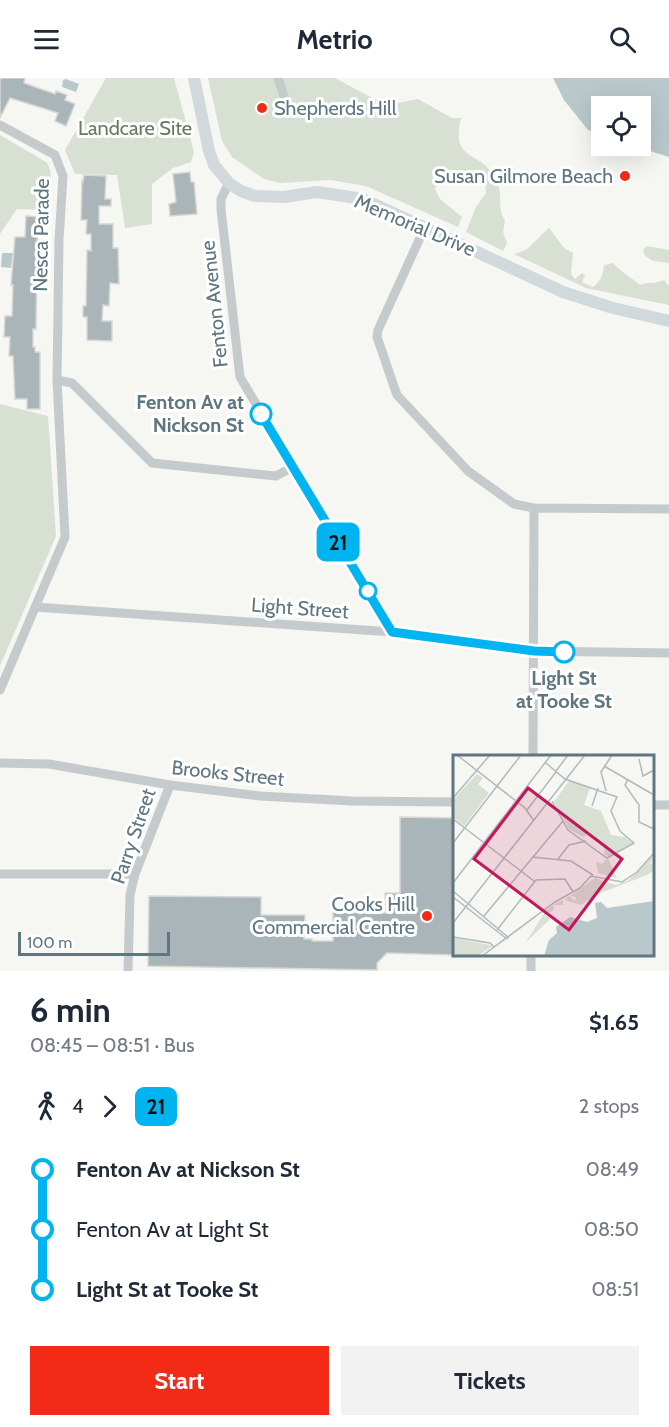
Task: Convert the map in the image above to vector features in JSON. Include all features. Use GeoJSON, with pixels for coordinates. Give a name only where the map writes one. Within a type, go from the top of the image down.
{"type":"FeatureCollection","features":[{"type":"Feature","properties":{"kind":"main road","name":"Memorial Drive"},"geometry":{"type":"LineString","coordinates":[[194,78],[209,151],[214,165],[229,183],[255,196],[284,197],[317,192],[358,197],[563,292],[613,308],[669,321]]}},
{"type":"Feature","properties":{"kind":"street"},"geometry":{"type":"LineString","coordinates":[[278,78],[285,99]]}},
{"type":"Feature","properties":{"kind":"street","name":"Nesca Parade"},"geometry":{"type":"LineString","coordinates":[[0,125],[55,155],[63,176],[58,240],[57,380],[65,537],[0,690]]}},
{"type":"Feature","properties":{"kind":"street","name":"Fenton Avenue"},"geometry":{"type":"LineString","coordinates":[[229,183],[222,199],[221,209],[240,377],[392,632]]}},
{"type":"Feature","properties":{"kind":"street"},"geometry":{"type":"LineString","coordinates":[[425,227],[378,330],[377,337],[397,395],[468,471],[514,504],[534,508],[669,509]]}},
{"type":"Feature","properties":{"kind":"street"},"geometry":{"type":"LineString","coordinates":[[57,380],[72,383],[152,463],[276,476],[293,467]]}},
{"type":"Feature","properties":{"kind":"street"},"geometry":{"type":"LineString","coordinates":[[533,755],[534,508]]}},
{"type":"Feature","properties":{"kind":"street","name":"Light Street"},"geometry":{"type":"LineString","coordinates":[[35,607],[392,632],[534,651],[669,653]]}},
{"type":"Feature","properties":{"kind":"street","name":"Brooks Street"},"geometry":{"type":"LineString","coordinates":[[0,763],[49,764],[170,785],[260,796],[352,801],[453,802]]}},
{"type":"Feature","properties":{"kind":"street","name":"Parry Street"},"geometry":{"type":"LineString","coordinates":[[128,971],[130,895],[135,874],[170,785]]}},
{"type":"Feature","properties":{"kind":"street"},"geometry":{"type":"LineString","coordinates":[[0,874],[135,874]]}},
{"type":"Feature","properties":{"kind":"green space","name":"Landcare Site"},"geometry":{"type":"Polygon","coordinates":[[[106,78],[174,78],[194,152],[191,162],[173,168],[152,184],[152,224],[125,228],[117,175],[75,174],[65,150],[106,78]]]}},
{"type":"Feature","properties":{"kind":"green space"},"geometry":{"type":"Polygon","coordinates":[[[208,78],[335,78],[374,99],[398,103],[418,99],[452,118],[461,118],[459,136],[461,146],[487,167],[499,187],[501,211],[505,220],[503,232],[507,243],[503,251],[466,232],[476,207],[486,193],[485,185],[463,171],[440,179],[435,189],[440,199],[462,217],[458,227],[366,186],[330,180],[280,183],[264,179],[232,157],[222,141],[208,78]]]}},
{"type":"Feature","properties":{"kind":"green space"},"geometry":{"type":"Polygon","coordinates":[[[0,135],[46,162],[51,178],[49,210],[17,209],[0,234],[0,135]]]}},
{"type":"Feature","properties":{"kind":"green space"},"geometry":{"type":"Polygon","coordinates":[[[549,228],[564,248],[573,253],[571,274],[575,279],[582,273],[585,275],[582,282],[593,287],[601,278],[604,265],[613,263],[640,285],[664,280],[669,286],[669,305],[586,288],[514,254],[526,250],[549,228]]]}},
{"type":"Feature","properties":{"kind":"green space"},"geometry":{"type":"Polygon","coordinates":[[[647,246],[669,250],[669,263],[653,261],[645,256],[643,250],[647,246]]]}},
{"type":"Feature","properties":{"kind":"green space"},"geometry":{"type":"Polygon","coordinates":[[[0,404],[48,416],[56,536],[0,666],[0,404]]]}},
{"type":"Feature","properties":{"kind":"shaded area"},"geometry":{"type":"Polygon","coordinates":[[[553,78],[669,78],[669,157],[651,151],[651,96],[591,96],[591,131],[564,100],[553,78]]]}},
{"type":"Feature","properties":{"kind":"shaded area"},"geometry":{"type":"Polygon","coordinates":[[[63,80],[79,84],[76,92],[62,87],[63,80]]]}},
{"type":"Feature","properties":{"kind":"shaded area"},"geometry":{"type":"Polygon","coordinates":[[[2,253],[13,253],[11,268],[1,267],[2,253]]]}},
{"type":"Feature","properties":{"kind":"building"},"geometry":{"type":"Polygon","coordinates":[[[25,78],[24,83],[55,94],[56,91],[67,95],[65,100],[75,104],[66,126],[55,121],[58,113],[10,98],[0,118],[0,79],[25,78]]]}},
{"type":"Feature","properties":{"kind":"building"},"geometry":{"type":"Polygon","coordinates":[[[190,172],[191,182],[194,182],[197,214],[170,216],[169,204],[176,202],[173,174],[190,172]]]}},
{"type":"Feature","properties":{"kind":"building"},"geometry":{"type":"Polygon","coordinates":[[[84,175],[106,176],[105,199],[111,199],[111,206],[99,206],[99,224],[113,224],[113,248],[118,248],[119,284],[110,283],[109,306],[103,305],[102,321],[112,321],[112,341],[87,340],[87,317],[83,317],[83,306],[86,306],[87,250],[91,251],[91,234],[86,234],[87,220],[81,220],[84,175]]]}},
{"type":"Feature","properties":{"kind":"building"},"geometry":{"type":"Polygon","coordinates":[[[26,216],[39,217],[36,258],[36,329],[33,329],[33,347],[35,347],[35,352],[40,352],[40,409],[27,409],[27,399],[15,399],[13,356],[9,356],[10,337],[4,337],[5,316],[12,316],[13,285],[11,285],[15,237],[25,237],[26,216]]]}},
{"type":"Feature","properties":{"kind":"building"},"geometry":{"type":"Polygon","coordinates":[[[400,817],[453,818],[453,955],[387,953],[377,963],[377,970],[148,966],[149,896],[261,897],[261,915],[305,915],[304,939],[333,941],[333,912],[386,913],[385,893],[400,893],[400,817]]]}},
{"type":"Feature","properties":{"kind":"bus line","name":"21"},"geometry":{"type":"LineString","coordinates":[[261,414],[392,632],[534,651],[564,652]]}},
{"type":"Feature","properties":{"kind":"place","name":"Shepherds Hill"},"geometry":{"type":"Point","coordinates":[262,108]}},
{"type":"Feature","properties":{"kind":"place","name":"Susan Gilmore Beach"},"geometry":{"type":"Point","coordinates":[625,176]}},
{"type":"Feature","properties":{"kind":"place","name":"Fenton Av at Nickson St"},"geometry":{"type":"Point","coordinates":[261,414]}},
{"type":"Feature","properties":{"kind":"place","name":"Light St at Tooke St"},"geometry":{"type":"Point","coordinates":[564,652]}},
{"type":"Feature","properties":{"kind":"place","name":"Cooks Hill Commercial Centre"},"geometry":{"type":"Point","coordinates":[427,916]}}]}
